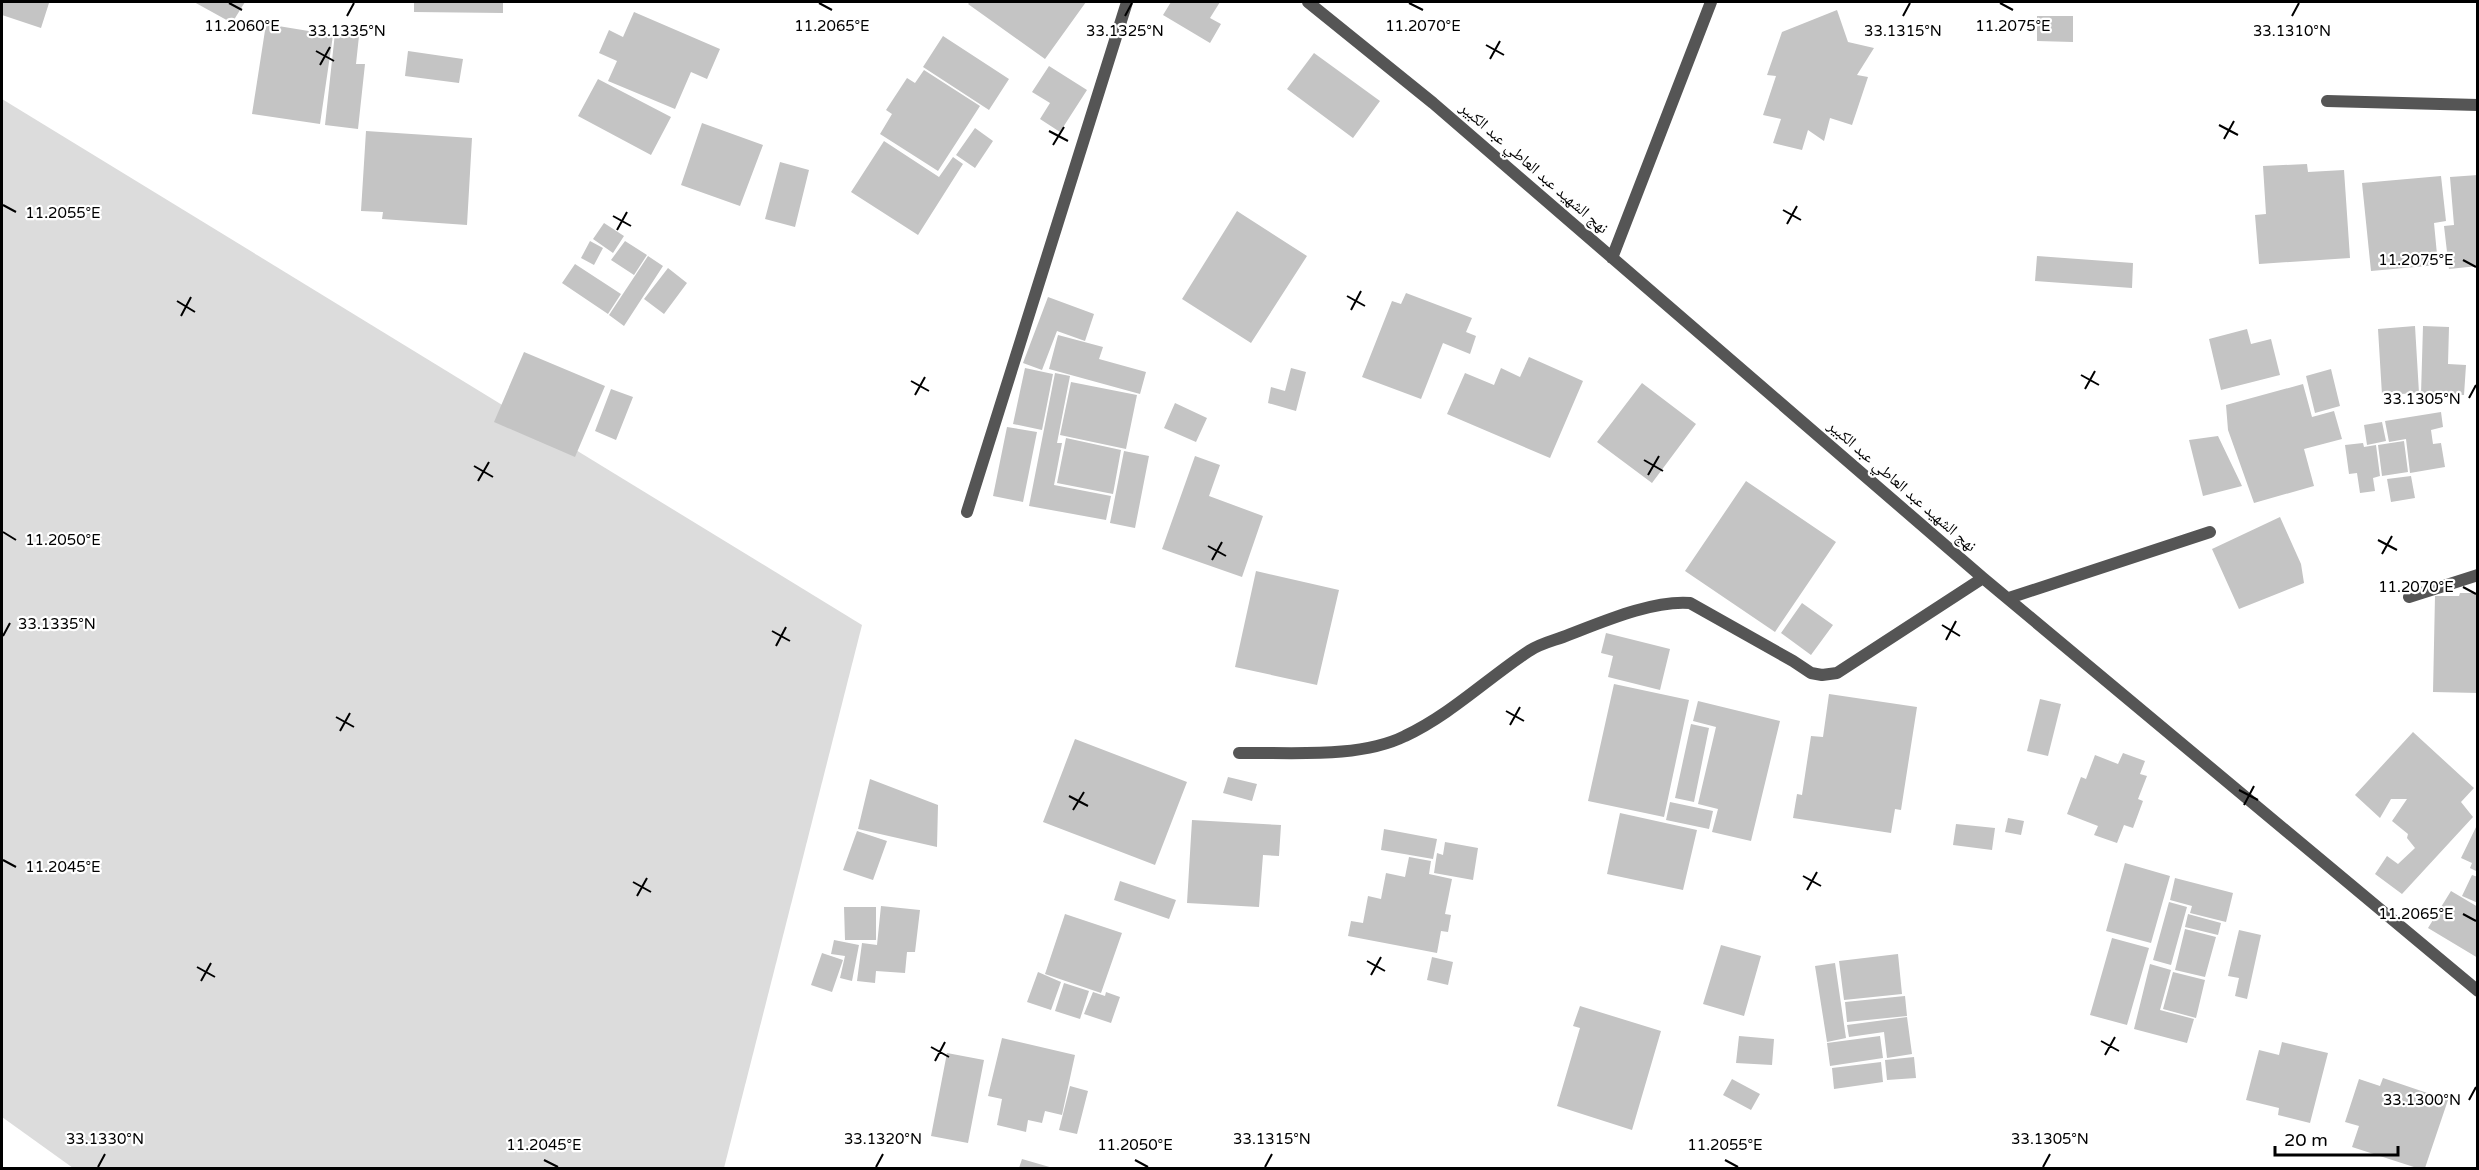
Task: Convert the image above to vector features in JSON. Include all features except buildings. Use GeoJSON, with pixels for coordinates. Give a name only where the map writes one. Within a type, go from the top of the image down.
{"type":"FeatureCollection","features":[{"type":"Feature","properties":{"kind":"street"},"geometry":{"type":"LineString","coordinates":[[967,512],[1127,2]]}},
{"type":"Feature","properties":{"kind":"street","name":"نهج الشهيد عبد العاطي عبد الكبير"},"geometry":{"type":"LineString","coordinates":[[1308,2],[1433,103],[1983,578],[2478,991]]}},
{"type":"Feature","properties":{"kind":"street"},"geometry":{"type":"LineString","coordinates":[[1612,258],[1711,2]]}},
{"type":"Feature","properties":{"kind":"street"},"geometry":{"type":"LineString","coordinates":[[2327,101],[2478,105]]}},
{"type":"Feature","properties":{"kind":"street"},"geometry":{"type":"LineString","coordinates":[[2009,598],[2210,532]]}},
{"type":"Feature","properties":{"kind":"street"},"geometry":{"type":"LineString","coordinates":[[2409,597],[2478,575]]}},
{"type":"Feature","properties":{"kind":"street"},"geometry":{"type":"LineString","coordinates":[[1239,753],[1338,751],[1388,743],[1405,736],[1451,708],[1532,649],[1633,613],[1677,602],[1690,603],[1811,673],[1822,675],[1837,673],[1983,578]]}},
{"type":"Feature","properties":{"kind":"shaded area"},"geometry":{"type":"Polygon","coordinates":[[[2,99],[862,625],[724,1168],[73,1168],[2,1117],[2,99]]]}}]}
